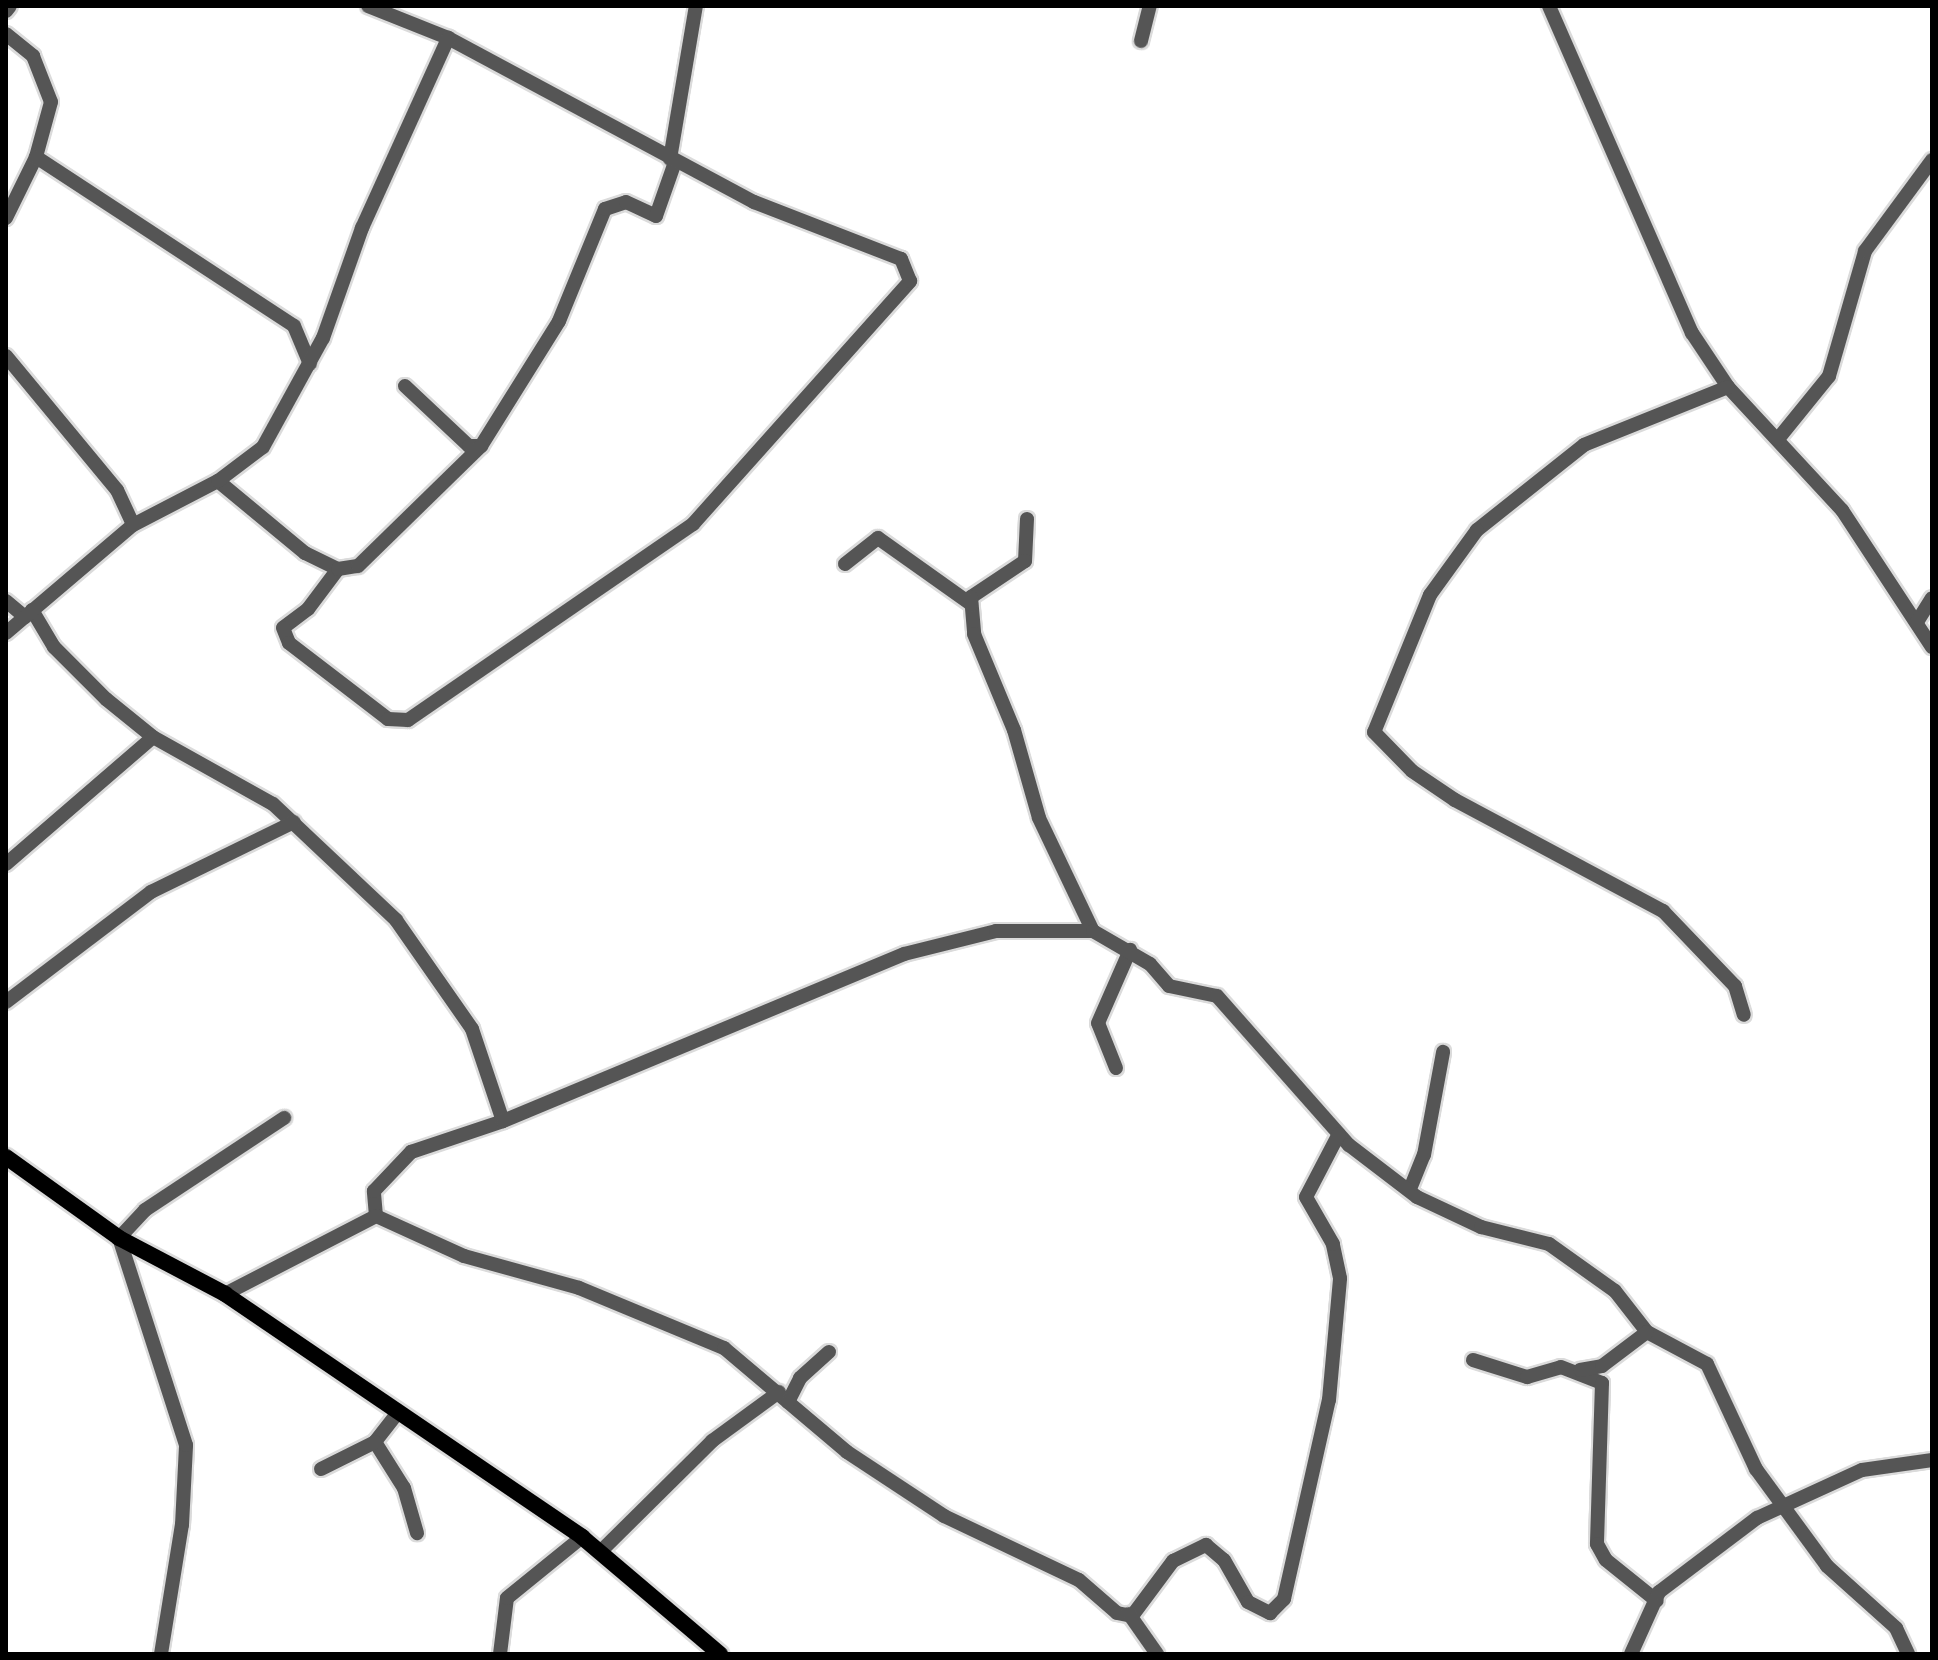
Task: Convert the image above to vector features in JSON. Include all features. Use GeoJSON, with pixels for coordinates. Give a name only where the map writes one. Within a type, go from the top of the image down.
{"type":"FeatureCollection","features":[{"type":"Feature","properties":{"kind":"main road"},"geometry":{"type":"LineString","coordinates":[[6,1157],[119,1238],[225,1294],[396,1415],[582,1537],[720,1654]]}},
{"type":"Feature","properties":{"kind":"street"},"geometry":{"type":"LineString","coordinates":[[338,569],[308,609],[283,628],[284,636],[388,719],[408,720],[693,524],[910,281],[901,259],[754,202],[448,38],[368,6]]}},
{"type":"Feature","properties":{"kind":"street"},"geometry":{"type":"LineString","coordinates":[[218,481],[305,553],[338,569],[358,566],[481,446],[559,321],[605,209],[626,202],[656,216],[673,160],[696,6]]}},
{"type":"Feature","properties":{"kind":"street"},"geometry":{"type":"LineString","coordinates":[[1141,41],[1150,6]]}},
{"type":"Feature","properties":{"kind":"street"},"geometry":{"type":"LineString","coordinates":[[1549,6],[1663,275],[1728,387],[1842,510],[1932,647]]}},
{"type":"Feature","properties":{"kind":"street"},"geometry":{"type":"LineString","coordinates":[[6,34],[33,56],[47,84],[51,102],[36,157],[6,218]]}},
{"type":"Feature","properties":{"kind":"street"},"geometry":{"type":"LineString","coordinates":[[6,633],[133,525],[218,481],[263,447],[448,38]]}},
{"type":"Feature","properties":{"kind":"street"},"geometry":{"type":"LineString","coordinates":[[36,157],[307,350]]}},
{"type":"Feature","properties":{"kind":"street"},"geometry":{"type":"LineString","coordinates":[[1778,439],[1829,376],[1865,251],[1932,160]]}},
{"type":"Feature","properties":{"kind":"street"},"geometry":{"type":"LineString","coordinates":[[6,356],[117,490],[133,525]]}},
{"type":"Feature","properties":{"kind":"street"},"geometry":{"type":"LineString","coordinates":[[405,386],[469,446],[481,446]]}},
{"type":"Feature","properties":{"kind":"street"},"geometry":{"type":"LineString","coordinates":[[1728,387],[1584,445],[1477,530],[1430,595],[1374,732],[1455,800],[1663,911],[1735,986],[1744,1015]]}},
{"type":"Feature","properties":{"kind":"street"},"geometry":{"type":"LineString","coordinates":[[1027,519],[1025,561],[975,592],[971,604],[980,654],[1014,730],[1035,807],[1093,931]]}},
{"type":"Feature","properties":{"kind":"street"},"geometry":{"type":"LineString","coordinates":[[845,564],[878,538],[971,604]]}},
{"type":"Feature","properties":{"kind":"street"},"geometry":{"type":"LineString","coordinates":[[1917,622],[1932,598]]}},
{"type":"Feature","properties":{"kind":"street"},"geometry":{"type":"LineString","coordinates":[[6,601],[28,614],[77,673],[153,737],[294,822],[396,920],[456,1001],[503,1121]]}},
{"type":"Feature","properties":{"kind":"street"},"geometry":{"type":"LineString","coordinates":[[6,864],[153,737]]}},
{"type":"Feature","properties":{"kind":"street"},"geometry":{"type":"LineString","coordinates":[[6,1002],[151,892],[294,822]]}},
{"type":"Feature","properties":{"kind":"street"},"geometry":{"type":"LineString","coordinates":[[376,1216],[374,1191],[398,1159],[503,1121],[904,954],[996,931],[1093,931],[1130,950],[1169,986],[1217,996],[1339,1134],[1410,1189],[1481,1227],[1549,1244],[1615,1291],[1647,1332],[1707,1364],[1756,1469],[1786,1501],[1827,1566],[1896,1628],[1908,1654]]}},
{"type":"Feature","properties":{"kind":"street"},"geometry":{"type":"LineString","coordinates":[[1116,1068],[1098,1023],[1130,950]]}},
{"type":"Feature","properties":{"kind":"street"},"geometry":{"type":"LineString","coordinates":[[1410,1189],[1424,1155],[1443,1052]]}},
{"type":"Feature","properties":{"kind":"street"},"geometry":{"type":"LineString","coordinates":[[161,1654],[182,1525],[186,1445],[119,1238],[145,1210],[284,1118]]}},
{"type":"Feature","properties":{"kind":"street"},"geometry":{"type":"LineString","coordinates":[[1129,1614],[1173,1561],[1196,1546],[1214,1549],[1261,1612],[1270,1613],[1284,1599],[1329,1400],[1341,1298],[1338,1257],[1306,1197],[1339,1134]]}},
{"type":"Feature","properties":{"kind":"street"},"geometry":{"type":"LineString","coordinates":[[225,1294],[376,1216]]}},
{"type":"Feature","properties":{"kind":"street"},"geometry":{"type":"LineString","coordinates":[[376,1216],[464,1256],[579,1288],[724,1348],[783,1397],[812,1428],[944,1516],[1079,1580],[1117,1613],[1129,1614]]}},
{"type":"Feature","properties":{"kind":"street"},"geometry":{"type":"LineString","coordinates":[[1574,1370],[1602,1366],[1647,1332]]}},
{"type":"Feature","properties":{"kind":"street"},"geometry":{"type":"LineString","coordinates":[[600,1552],[712,1441],[783,1397],[829,1352]]}},
{"type":"Feature","properties":{"kind":"street"},"geometry":{"type":"LineString","coordinates":[[1473,1360],[1527,1377],[1556,1367],[1598,1379],[1606,1393],[1600,1551],[1657,1601]]}},
{"type":"Feature","properties":{"kind":"street"},"geometry":{"type":"LineString","coordinates":[[321,1469],[375,1442],[396,1415]]}},
{"type":"Feature","properties":{"kind":"street"},"geometry":{"type":"LineString","coordinates":[[375,1442],[404,1488],[417,1533]]}},
{"type":"Feature","properties":{"kind":"street"},"geometry":{"type":"LineString","coordinates":[[1631,1654],[1657,1601],[1696,1561],[1786,1501],[1862,1470],[1932,1460]]}},
{"type":"Feature","properties":{"kind":"street"},"geometry":{"type":"LineString","coordinates":[[500,1654],[507,1598],[582,1537]]}},
{"type":"Feature","properties":{"kind":"street"},"geometry":{"type":"LineString","coordinates":[[1129,1614],[1157,1654]]}}]}
